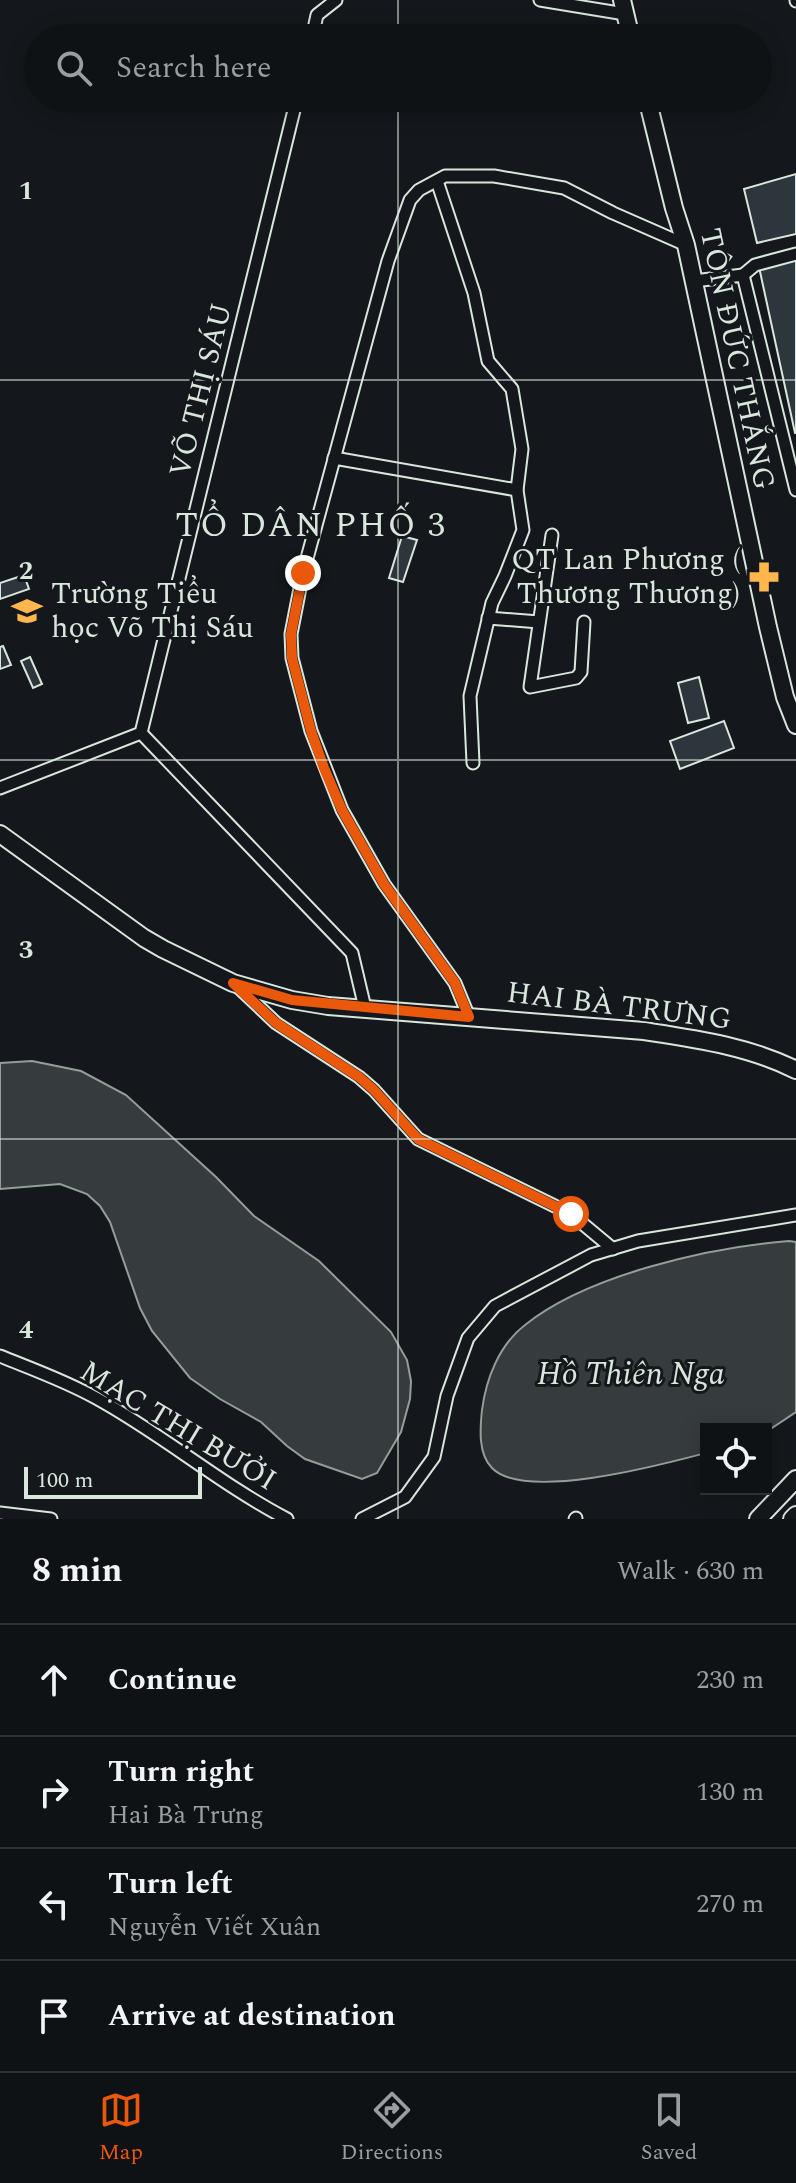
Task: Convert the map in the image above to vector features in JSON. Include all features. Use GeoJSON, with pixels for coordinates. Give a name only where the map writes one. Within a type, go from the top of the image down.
{"type":"FeatureCollection","features":[{"type":"Feature","properties":{"kind":"street"},"geometry":{"type":"LineString","coordinates":[[315,24],[317,15],[336,0]]}},
{"type":"Feature","properties":{"kind":"street"},"geometry":{"type":"LineString","coordinates":[[540,0],[624,7]]}},
{"type":"Feature","properties":{"kind":"street","name":"VÕ THỊ SÁU"},"geometry":{"type":"LineString","coordinates":[[141,733],[294,112]]}},
{"type":"Feature","properties":{"kind":"street","name":"TÔN ĐỨC THẮNG"},"geometry":{"type":"LineString","coordinates":[[650,112],[686,245],[768,627],[785,697],[796,725]]}},
{"type":"Feature","properties":{"kind":"street"},"geometry":{"type":"LineString","coordinates":[[469,1017],[455,983],[384,884],[342,810],[324,768],[292,658],[291,634],[303,573],[388,261],[410,200],[419,190],[445,176],[494,176],[564,188],[686,245]]}},
{"type":"Feature","properties":{"kind":"street"},"geometry":{"type":"LineString","coordinates":[[437,181],[474,293],[488,361],[512,389],[522,449],[517,490],[523,530],[488,618],[470,696],[473,763]]}},
{"type":"Feature","properties":{"kind":"street"},"geometry":{"type":"LineString","coordinates":[[694,281],[743,275],[755,265],[796,254]]}},
{"type":"Feature","properties":{"kind":"street"},"geometry":{"type":"LineString","coordinates":[[743,275],[792,456],[796,490]]}},
{"type":"Feature","properties":{"kind":"street"},"geometry":{"type":"LineString","coordinates":[[334,458],[517,490]]}},
{"type":"Feature","properties":{"kind":"street"},"geometry":{"type":"LineString","coordinates":[[552,535],[530,687],[576,678],[581,672],[584,622]]}},
{"type":"Feature","properties":{"kind":"street"},"geometry":{"type":"LineString","coordinates":[[488,618],[539,622]]}},
{"type":"Feature","properties":{"kind":"street"},"geometry":{"type":"LineString","coordinates":[[0,788],[141,733],[352,953],[365,1008]]}},
{"type":"Feature","properties":{"kind":"street","name":"HAI BÀ TRƯNG"},"geometry":{"type":"LineString","coordinates":[[0,834],[144,938],[233,983],[292,1000],[683,1037],[737,1047],[796,1070]]}},
{"type":"Feature","properties":{"kind":"street"},"geometry":{"type":"LineString","coordinates":[[233,983],[276,1023],[367,1084],[418,1139],[571,1214],[613,1249]]}},
{"type":"Feature","properties":{"kind":"street"},"geometry":{"type":"LineString","coordinates":[[362,1519],[381,1515],[405,1497],[434,1457],[447,1396],[468,1338],[495,1306],[591,1255],[638,1241],[796,1215]]}},
{"type":"Feature","properties":{"kind":"street","name":"MẠC THỊ BƯỞI"},"geometry":{"type":"LineString","coordinates":[[0,1356],[94,1396],[158,1435],[254,1502],[287,1519]]}},
{"type":"Feature","properties":{"kind":"street"},"geometry":{"type":"LineString","coordinates":[[758,1519],[796,1479]]}},
{"type":"Feature","properties":{"kind":"street"},"geometry":{"type":"LineString","coordinates":[[0,1513],[51,1519]]}},
{"type":"Feature","properties":{"kind":"water"},"geometry":{"type":"Polygon","coordinates":[[[32,1061],[81,1071],[126,1095],[254,1216],[319,1261],[391,1332],[407,1360],[410,1399],[401,1432],[377,1473],[362,1479],[305,1459],[261,1422],[190,1378],[152,1331],[140,1308],[110,1222],[100,1206],[87,1194],[60,1184],[0,1189],[0,1063],[32,1061]]]}},
{"type":"Feature","properties":{"kind":"water","name":"Hồ Thiên Nga"},"geometry":{"type":"Polygon","coordinates":[[[796,1242],[796,1412],[772,1428],[772,1423],[700,1423],[700,1455],[629,1472],[533,1482],[509,1478],[487,1462],[481,1433],[487,1386],[501,1353],[525,1325],[551,1307],[615,1278],[687,1257],[758,1244],[796,1242]]]}},
{"type":"Feature","properties":{"kind":"building"},"geometry":{"type":"Polygon","coordinates":[[[796,174],[796,234],[757,243],[744,189],[796,174]]]}},
{"type":"Feature","properties":{"kind":"building"},"geometry":{"type":"Polygon","coordinates":[[[796,259],[796,433],[795,433],[759,267],[796,259]]]}},
{"type":"Feature","properties":{"kind":"building"},"geometry":{"type":"Polygon","coordinates":[[[402,536],[417,540],[403,582],[389,578],[402,536]]]}},
{"type":"Feature","properties":{"kind":"building"},"geometry":{"type":"Polygon","coordinates":[[[24,575],[29,589],[0,599],[0,583],[24,575]]]}},
{"type":"Feature","properties":{"kind":"building"},"geometry":{"type":"Polygon","coordinates":[[[3,646],[11,665],[0,669],[0,647],[3,646]]]}},
{"type":"Feature","properties":{"kind":"building"},"geometry":{"type":"Polygon","coordinates":[[[30,657],[42,684],[33,688],[21,661],[30,657]]]}},
{"type":"Feature","properties":{"kind":"building"},"geometry":{"type":"Polygon","coordinates":[[[699,677],[709,718],[688,723],[678,683],[699,677]]]}},
{"type":"Feature","properties":{"kind":"building"},"geometry":{"type":"Polygon","coordinates":[[[724,721],[734,748],[680,769],[670,741],[724,721]]]}},
{"type":"Feature","properties":{"kind":"place","name":"QT Lan Phương ( Thương Thương)"},"geometry":{"type":"Point","coordinates":[764,577]}},
{"type":"Feature","properties":{"kind":"place","name":"Trường Tiểu học Võ Thị Sáu"},"geometry":{"type":"Point","coordinates":[27,611]}},
{"type":"Feature","properties":{"kind":"district","name":"TỔ DÂN PHỐ 3"},"geometry":{"type":"Point","coordinates":[311,526]}},
{"type":"Feature","properties":{"kind":"route"},"geometry":{"type":"LineString","coordinates":[[303,573],[291,634],[292,658],[324,768],[342,810],[384,884],[455,983],[469,1017],[328,1006],[292,1000],[233,983],[276,1023],[359,1077],[418,1139],[571,1214]]}}]}
